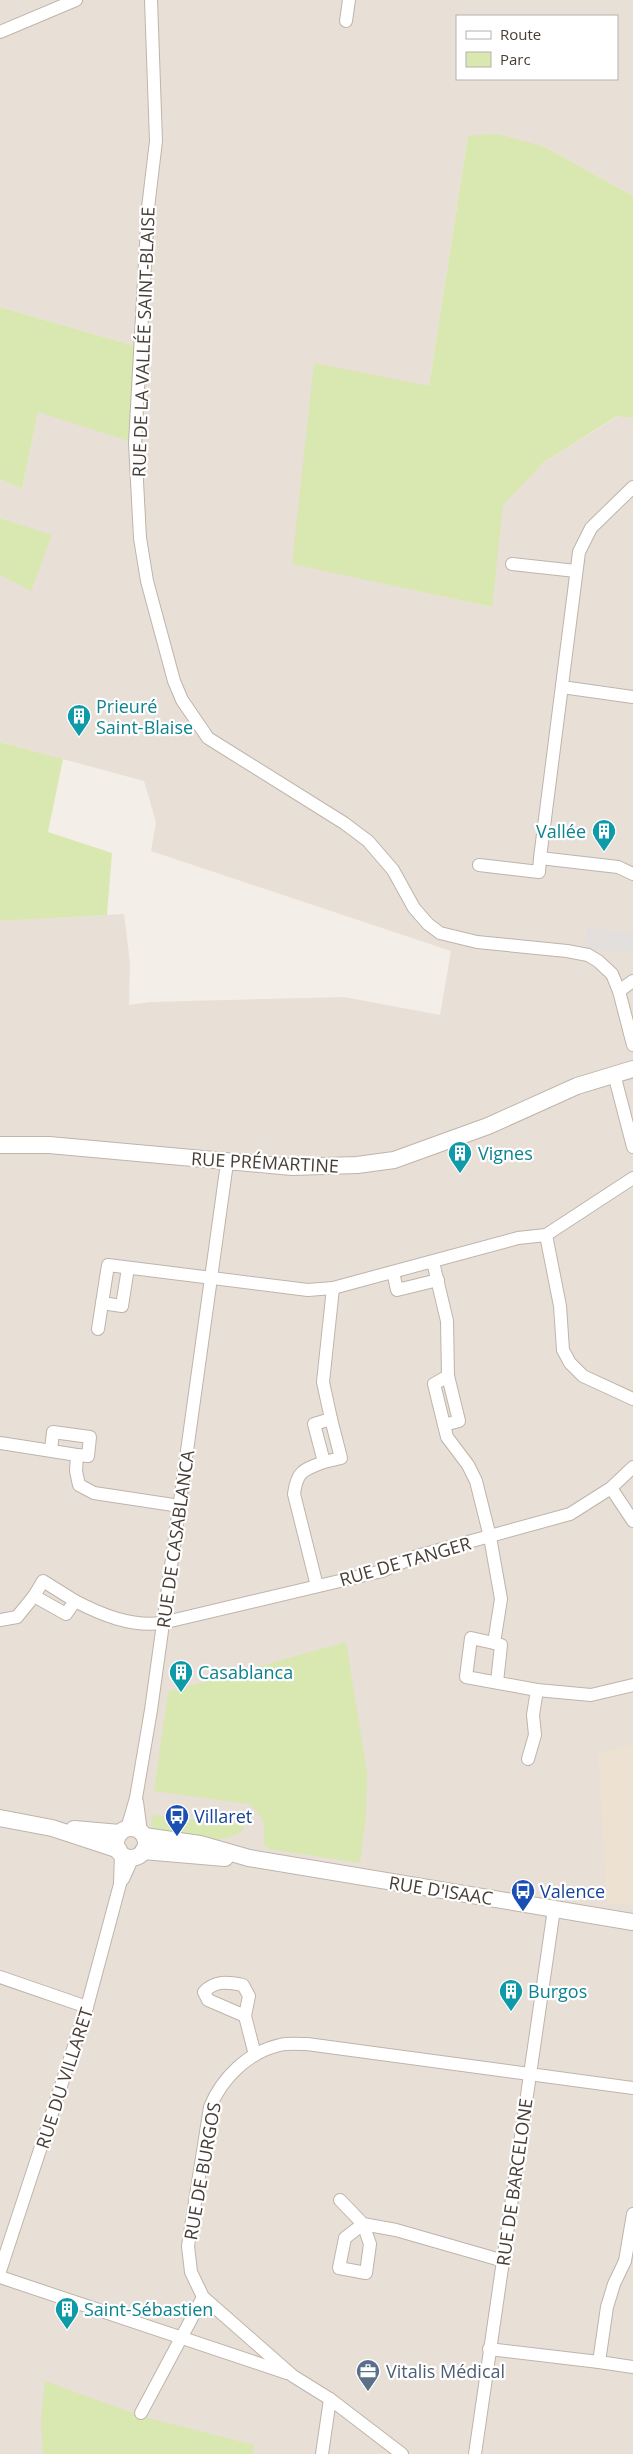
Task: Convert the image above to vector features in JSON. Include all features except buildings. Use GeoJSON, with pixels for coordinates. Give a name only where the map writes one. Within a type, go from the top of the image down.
{"type":"FeatureCollection","features":[{"type":"Feature","properties":{"kind":"street"},"geometry":{"type":"LineString","coordinates":[[0,32],[76,0]]}},
{"type":"Feature","properties":{"kind":"street","name":"RUE DE LA VALLÉE SAINT-BLAISE"},"geometry":{"type":"LineString","coordinates":[[151,0],[156,141],[148,208],[135,443],[140,538],[147,581],[174,681],[182,700],[208,738],[344,823],[368,841],[393,870],[414,908],[428,924],[440,933],[477,942],[566,951],[588,955],[598,961],[612,974],[619,991],[633,1045]]}},
{"type":"Feature","properties":{"kind":"street"},"geometry":{"type":"LineString","coordinates":[[346,21],[349,0]]}},
{"type":"Feature","properties":{"kind":"street"},"geometry":{"type":"LineString","coordinates":[[479,865],[540,872],[540,858],[579,552],[591,528],[633,487]]}},
{"type":"Feature","properties":{"kind":"street"},"geometry":{"type":"LineString","coordinates":[[512,564],[576,572]]}},
{"type":"Feature","properties":{"kind":"street"},"geometry":{"type":"LineString","coordinates":[[562,686],[633,697]]}},
{"type":"Feature","properties":{"kind":"street"},"geometry":{"type":"LineString","coordinates":[[540,858],[618,866],[633,874]]}},
{"type":"Feature","properties":{"kind":"street"},"geometry":{"type":"LineString","coordinates":[[619,991],[633,981]]}},
{"type":"Feature","properties":{"kind":"street","name":"RUE PRÉMARTINE"},"geometry":{"type":"LineString","coordinates":[[0,1145],[49,1145],[228,1163],[292,1167],[357,1166],[394,1160],[488,1126],[577,1086],[633,1069]]}},
{"type":"Feature","properties":{"kind":"street"},"geometry":{"type":"LineString","coordinates":[[614,1074],[633,1147]]}},
{"type":"Feature","properties":{"kind":"street","name":"RUE DE CASABLANCA"},"geometry":{"type":"LineString","coordinates":[[131,1843],[228,1163]]}},
{"type":"Feature","properties":{"kind":"street"},"geometry":{"type":"LineString","coordinates":[[98,1328],[108,1265],[212,1280],[308,1290],[333,1288],[518,1238],[546,1235],[633,1178]]}},
{"type":"Feature","properties":{"kind":"street"},"geometry":{"type":"LineString","coordinates":[[546,1235],[560,1306],[563,1350],[570,1363],[583,1376],[633,1399]]}},
{"type":"Feature","properties":{"kind":"street"},"geometry":{"type":"LineString","coordinates":[[433,1262],[447,1321],[448,1376],[434,1384],[447,1437],[468,1465],[476,1481],[490,1537],[501,1599],[494,1643]]}},
{"type":"Feature","properties":{"kind":"street"},"geometry":{"type":"LineString","coordinates":[[102,1303],[122,1306],[128,1268]]}},
{"type":"Feature","properties":{"kind":"street"},"geometry":{"type":"LineString","coordinates":[[393,1272],[397,1290],[438,1280]]}},
{"type":"Feature","properties":{"kind":"street"},"geometry":{"type":"LineString","coordinates":[[317,1586],[294,1494],[296,1481],[301,1471],[341,1458],[323,1382],[333,1288]]}},
{"type":"Feature","properties":{"kind":"street"},"geometry":{"type":"LineString","coordinates":[[324,1462],[314,1424],[331,1419]]}},
{"type":"Feature","properties":{"kind":"street"},"geometry":{"type":"LineString","coordinates":[[0,1443],[88,1456],[90,1437],[54,1432],[51,1450]]}},
{"type":"Feature","properties":{"kind":"street"},"geometry":{"type":"LineString","coordinates":[[77,1455],[77,1479],[79,1485],[86,1490],[180,1506]]}},
{"type":"Feature","properties":{"kind":"street","name":"RUE DE TANGER"},"geometry":{"type":"LineString","coordinates":[[0,1620],[17,1618],[34,1596],[66,1614],[75,1601],[106,1617],[152,1624],[162,1623],[382,1571],[416,1556],[570,1514],[611,1488],[633,1467]]}},
{"type":"Feature","properties":{"kind":"street"},"geometry":{"type":"LineString","coordinates":[[611,1488],[633,1520]]}},
{"type":"Feature","properties":{"kind":"street"},"geometry":{"type":"LineString","coordinates":[[497,1682],[501,1645],[471,1638],[466,1676],[537,1690],[591,1695],[633,1685]]}},
{"type":"Feature","properties":{"kind":"street"},"geometry":{"type":"LineString","coordinates":[[528,1759],[534,1734],[533,1715],[537,1690]]}},
{"type":"Feature","properties":{"kind":"street","name":"RUE D'ISAAC"},"geometry":{"type":"LineString","coordinates":[[0,1818],[131,1843],[200,1844],[249,1858],[633,1922]]}},
{"type":"Feature","properties":{"kind":"street","name":"RUE DU VILLARET"},"geometry":{"type":"LineString","coordinates":[[0,2271],[88,2006],[131,1843]]}},
{"type":"Feature","properties":{"kind":"street","name":"RUE DE BARCELONE"},"geometry":{"type":"LineString","coordinates":[[476,2454],[489,2349],[504,2261],[529,2073],[554,1909]]}},
{"type":"Feature","properties":{"kind":"street"},"geometry":{"type":"LineString","coordinates":[[0,1977],[88,2006]]}},
{"type":"Feature","properties":{"kind":"street"},"geometry":{"type":"LineString","coordinates":[[245,2016],[255,2055]]}},
{"type":"Feature","properties":{"kind":"street","name":"RUE DE BURGOS"},"geometry":{"type":"LineString","coordinates":[[402,2454],[330,2399],[293,2376],[203,2297],[191,2272],[188,2246],[210,2108],[218,2089],[229,2074],[255,2055],[280,2045],[307,2044],[633,2088]]}},
{"type":"Feature","properties":{"kind":"street"},"geometry":{"type":"LineString","coordinates":[[340,2200],[363,2224],[396,2230],[504,2261]]}},
{"type":"Feature","properties":{"kind":"street"},"geometry":{"type":"LineString","coordinates":[[599,2362],[608,2307],[614,2284],[626,2262],[632,2234],[633,2214]]}},
{"type":"Feature","properties":{"kind":"street"},"geometry":{"type":"LineString","coordinates":[[0,2277],[293,2376]]}},
{"type":"Feature","properties":{"kind":"street"},"geometry":{"type":"LineString","coordinates":[[141,2413],[203,2297]]}},
{"type":"Feature","properties":{"kind":"street"},"geometry":{"type":"LineString","coordinates":[[489,2349],[633,2367]]}},
{"type":"Feature","properties":{"kind":"street"},"geometry":{"type":"LineString","coordinates":[[322,2454],[330,2399]]}},
{"type":"Feature","properties":{"kind":"shaded area"},"geometry":{"type":"Polygon","coordinates":[[[0,0],[633,0],[633,196],[545,147],[468,136],[429,386],[292,563],[491,607],[502,505],[544,462],[618,416],[633,418],[633,2454],[0,2454],[0,921],[124,914],[130,963],[129,1005],[150,1002],[344,997],[440,1015],[451,951],[151,851],[156,822],[144,781],[0,742],[0,575],[31,590],[51,535],[0,518],[0,479],[22,489],[38,412],[142,348],[0,307],[0,0]]]}},
{"type":"Feature","properties":{"kind":"shaded area"},"geometry":{"type":"Polygon","coordinates":[[[587,928],[633,933],[632,953],[585,948],[587,928]]]}},
{"type":"Feature","properties":{"kind":"shaded area"},"geometry":{"type":"Polygon","coordinates":[[[633,1744],[633,1905],[607,1903],[598,1754],[633,1744]]]}},
{"type":"Feature","properties":{"kind":"green space"},"geometry":{"type":"Polygon","coordinates":[[[498,134],[545,147],[633,196],[633,418],[617,416],[544,462],[503,505],[492,607],[292,564],[314,363],[429,386],[468,136],[498,134]]]}},
{"type":"Feature","properties":{"kind":"green space"},"geometry":{"type":"Polygon","coordinates":[[[0,307],[142,348],[135,443],[38,412],[22,489],[0,479],[0,307]]]}},
{"type":"Feature","properties":{"kind":"green space"},"geometry":{"type":"Polygon","coordinates":[[[0,518],[52,535],[31,591],[0,575],[0,518]]]}},
{"type":"Feature","properties":{"kind":"green space"},"geometry":{"type":"Polygon","coordinates":[[[0,742],[63,759],[48,832],[112,853],[107,915],[0,921],[0,742]]]}},
{"type":"Feature","properties":{"kind":"green space"},"geometry":{"type":"Polygon","coordinates":[[[346,1642],[367,1772],[366,1816],[360,1863],[269,1849],[264,1845],[262,1818],[249,1804],[154,1791],[168,1692],[346,1642]]]}},
{"type":"Feature","properties":{"kind":"green space"},"geometry":{"type":"Polygon","coordinates":[[[155,1815],[243,1825],[244,1829],[235,1835],[214,1840],[190,1838],[157,1832],[151,1826],[152,1817],[155,1815]]]}},
{"type":"Feature","properties":{"kind":"green space"},"geometry":{"type":"Polygon","coordinates":[[[45,2381],[141,2416],[254,2445],[253,2454],[43,2454],[41,2421],[45,2381]]]}},
{"type":"Feature","properties":{"kind":"place","name":"Prieuré Saint-Blaise"},"geometry":{"type":"Point","coordinates":[79,737]}},
{"type":"Feature","properties":{"kind":"place","name":"Vallée"},"geometry":{"type":"Point","coordinates":[604,852]}},
{"type":"Feature","properties":{"kind":"place","name":"Vignes"},"geometry":{"type":"Point","coordinates":[460,1174]}},
{"type":"Feature","properties":{"kind":"place","name":"Casablanca"},"geometry":{"type":"Point","coordinates":[181,1693]}},
{"type":"Feature","properties":{"kind":"place","name":"Villaret"},"geometry":{"type":"Point","coordinates":[177,1837]}},
{"type":"Feature","properties":{"kind":"place","name":"Valence"},"geometry":{"type":"Point","coordinates":[523,1912]}},
{"type":"Feature","properties":{"kind":"place","name":"Burgos"},"geometry":{"type":"Point","coordinates":[511,2012]}},
{"type":"Feature","properties":{"kind":"place","name":"Saint-Sébastien"},"geometry":{"type":"Point","coordinates":[67,2330]}},
{"type":"Feature","properties":{"kind":"place","name":"Vitalis Médical"},"geometry":{"type":"Point","coordinates":[368,2392]}}]}
